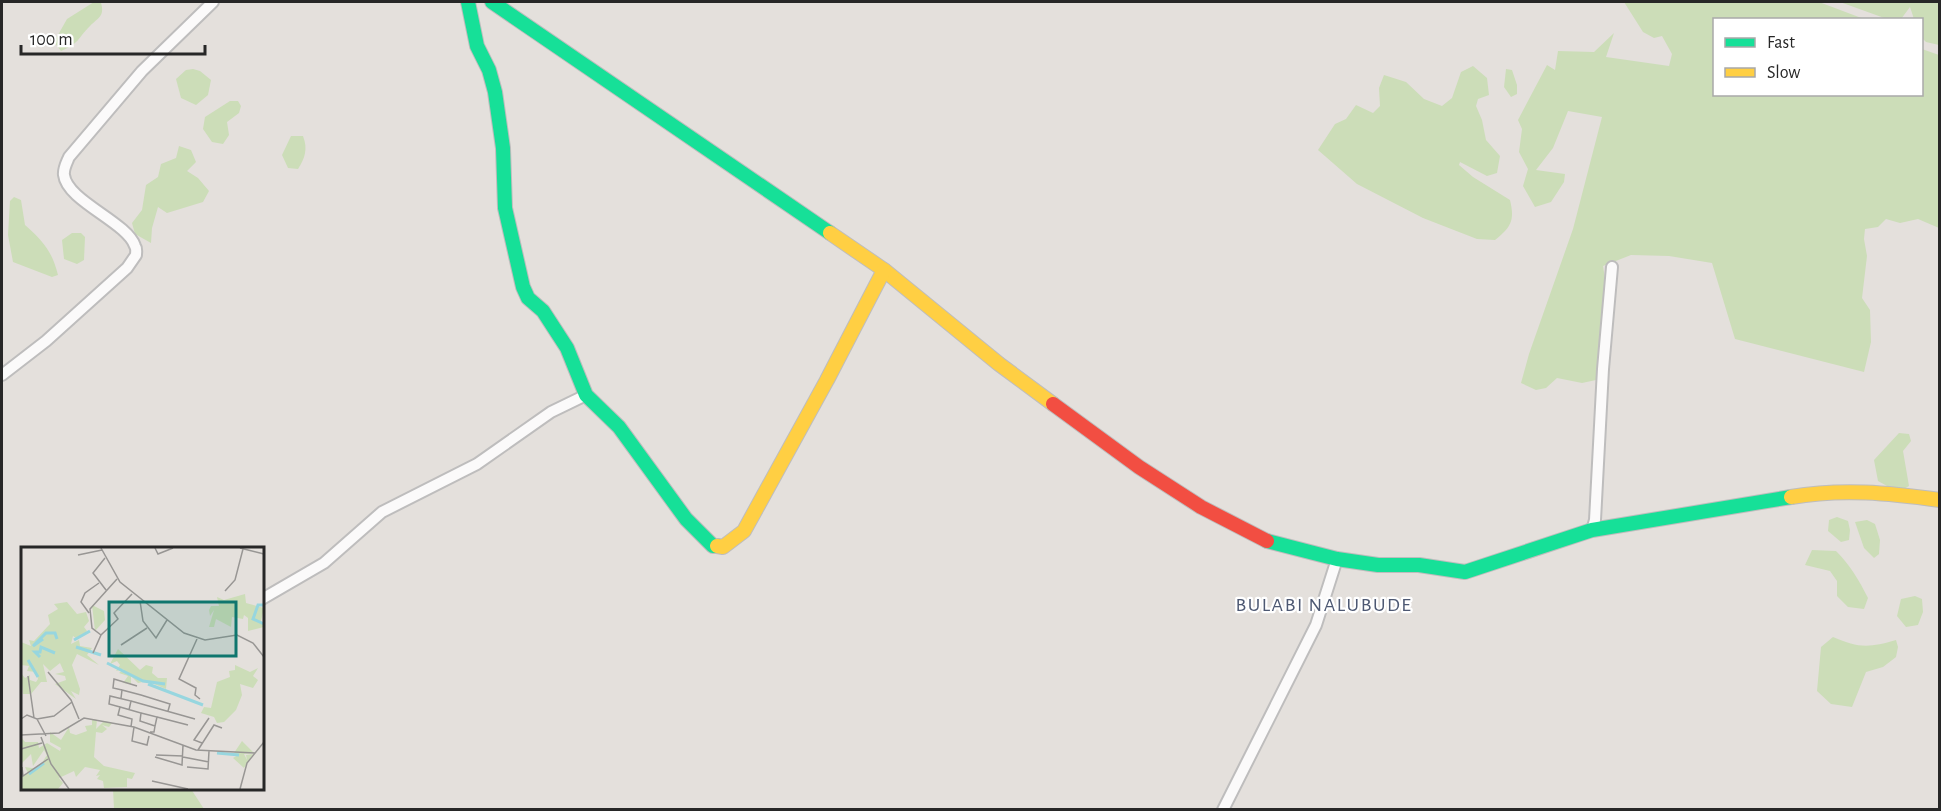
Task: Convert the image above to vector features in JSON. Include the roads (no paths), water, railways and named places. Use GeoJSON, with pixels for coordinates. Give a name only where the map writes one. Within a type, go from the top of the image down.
{"type":"FeatureCollection","features":[{"type":"Feature","properties":{"kind":"street"},"geometry":{"type":"LineString","coordinates":[[2,375],[46,341],[127,268],[136,255],[135,245],[121,229],[100,214],[67,184],[63,173],[69,157],[135,80],[213,2]]}},
{"type":"Feature","properties":{"kind":"street"},"geometry":{"type":"LineString","coordinates":[[468,2],[477,46],[489,70],[495,92],[503,148],[505,208],[523,287],[528,298],[543,311],[560,335],[586,395],[619,427],[686,519],[713,546],[723,547],[744,531],[884,270]]}},
{"type":"Feature","properties":{"kind":"street"},"geometry":{"type":"LineString","coordinates":[[492,2],[884,270],[1008,370],[1140,467],[1184,495],[1273,544],[1378,566],[1419,565],[1465,572],[1592,530],[1818,492],[1885,492],[1940,500]]}},
{"type":"Feature","properties":{"kind":"street"},"geometry":{"type":"LineString","coordinates":[[1592,530],[1595,520],[1602,377],[1612,267]]}},
{"type":"Feature","properties":{"kind":"street"},"geometry":{"type":"LineString","coordinates":[[264,598],[324,563],[382,512],[477,464],[558,407],[586,395]]}},
{"type":"Feature","properties":{"kind":"street"},"geometry":{"type":"LineString","coordinates":[[1223,810],[1316,625],[1337,559]]}},
{"type":"Feature","properties":{"kind":"district","name":"BULABI NALUBUDE"},"geometry":{"type":"Point","coordinates":[1324,605]}}]}
